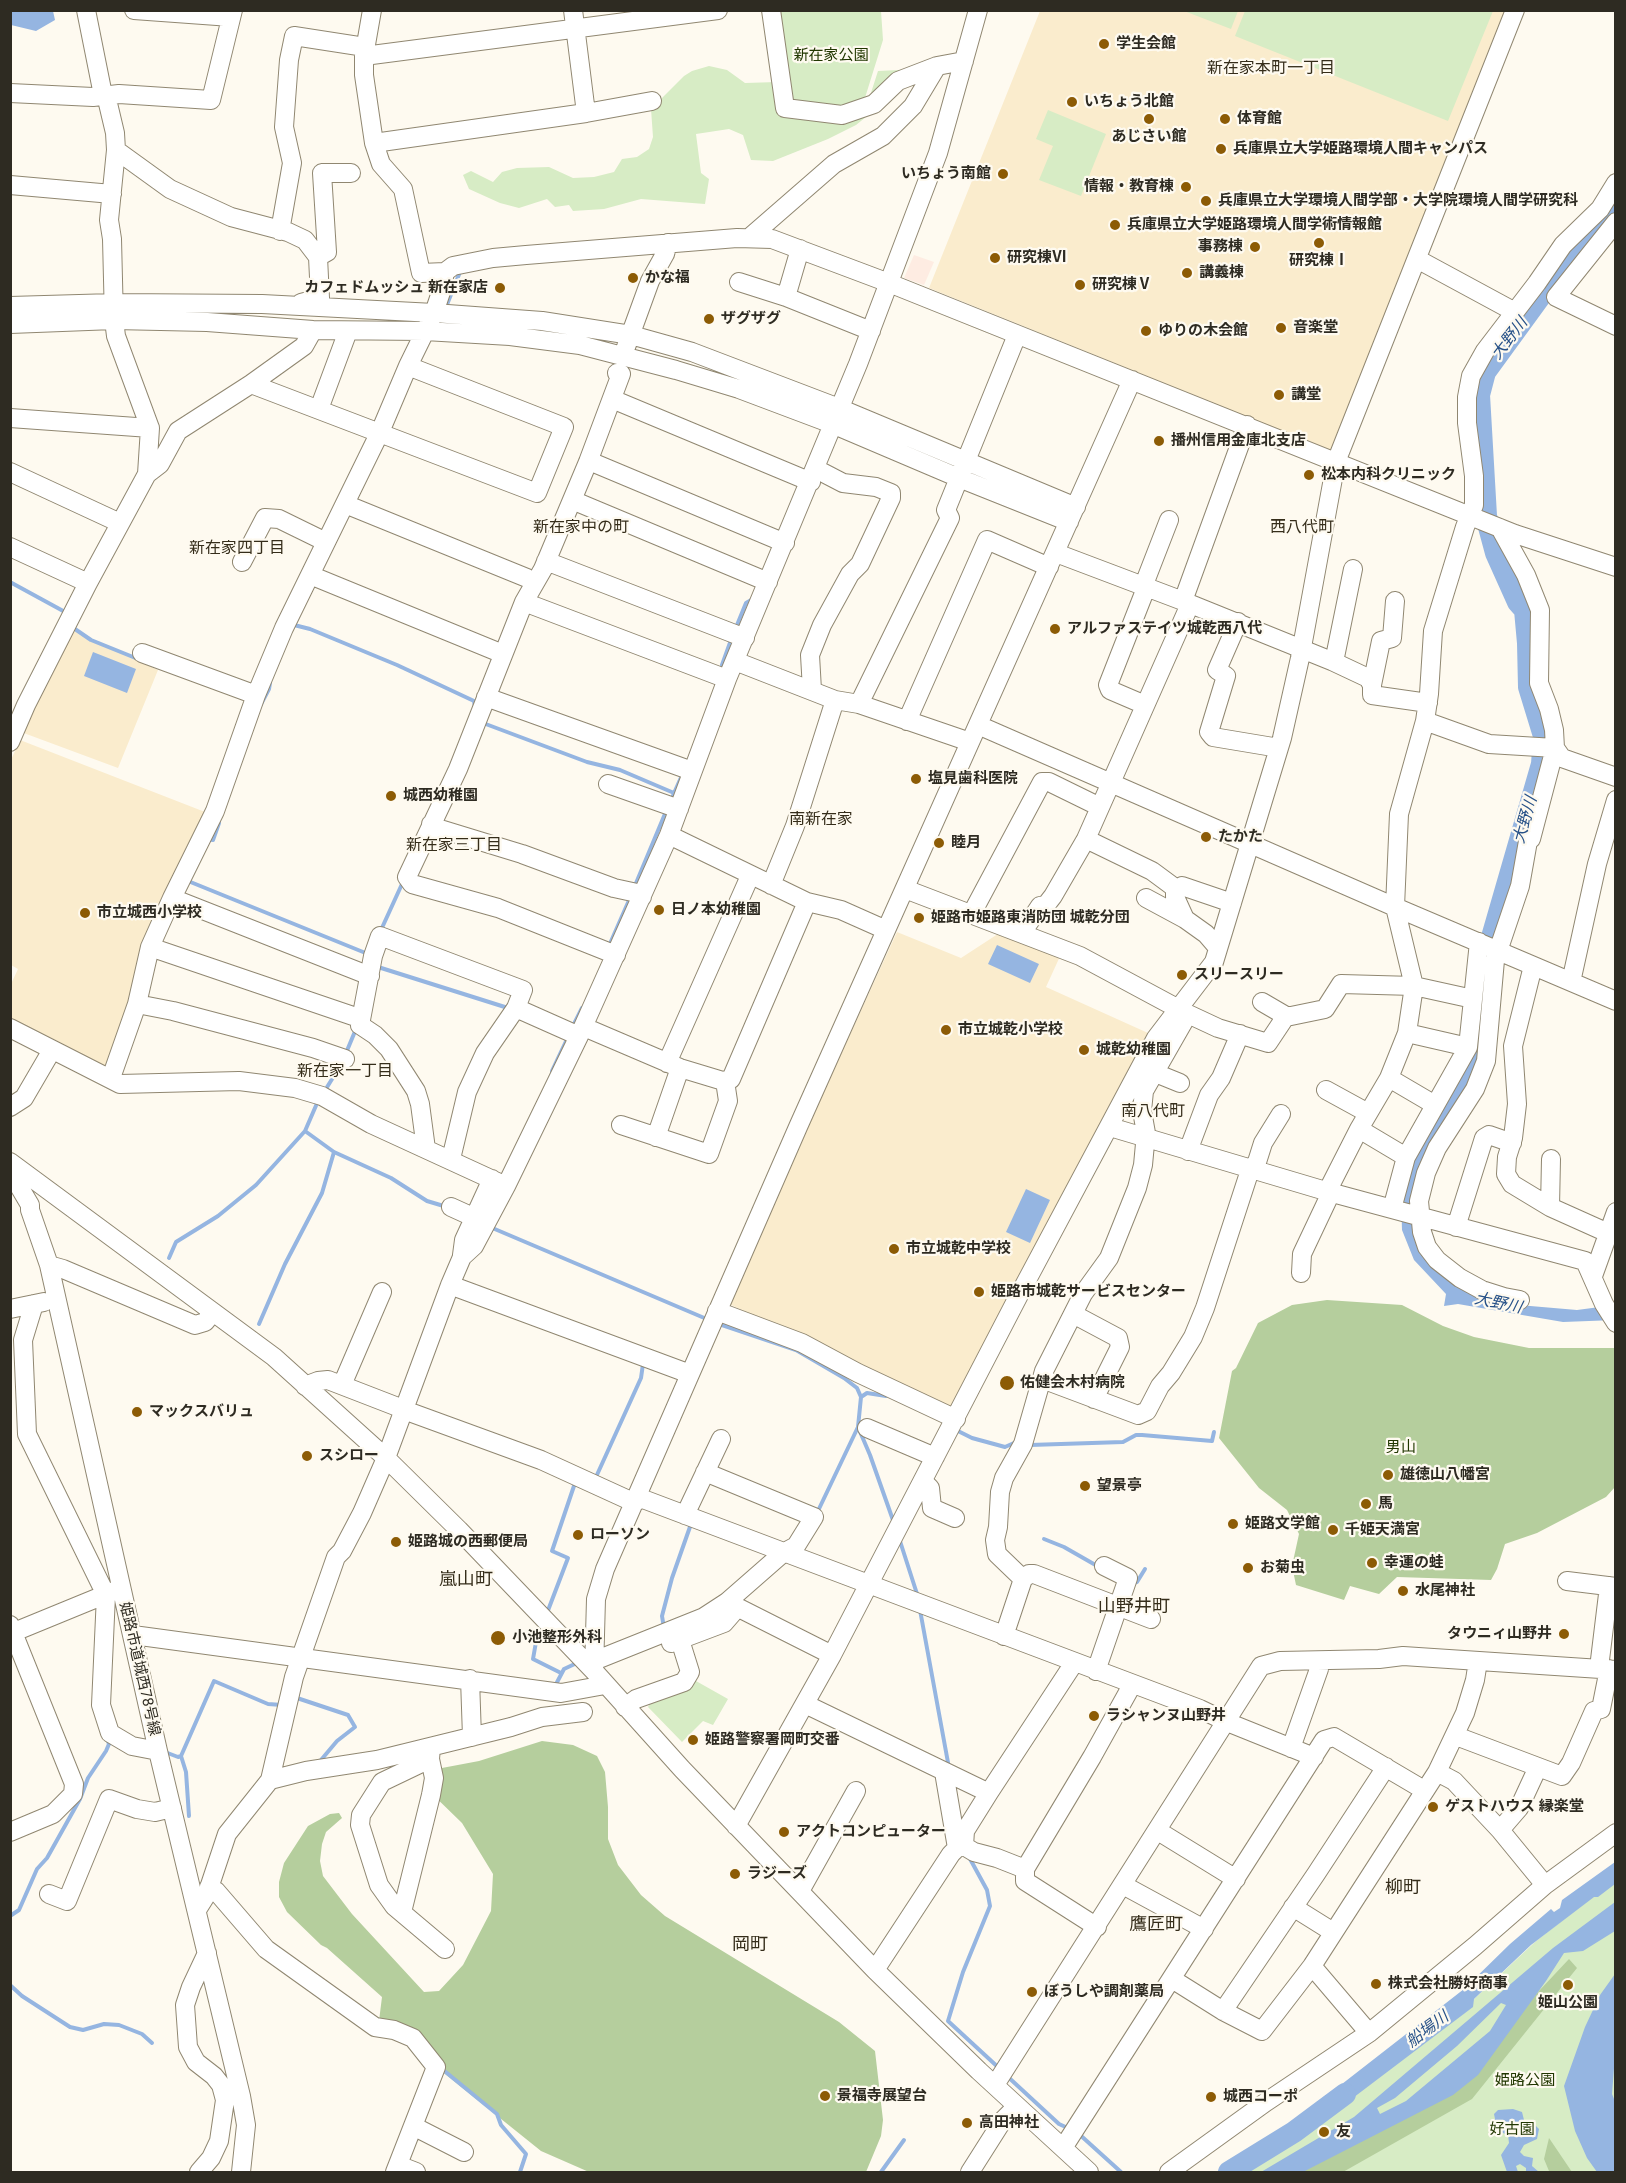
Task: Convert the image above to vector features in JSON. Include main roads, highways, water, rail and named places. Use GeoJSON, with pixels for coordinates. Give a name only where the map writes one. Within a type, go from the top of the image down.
{"type":"FeatureCollection","features":[{"type":"Feature","properties":{"kind":"water"},"geometry":{"type":"Polygon","coordinates":[[[11,10],[53,11],[55,20],[36,31],[11,25],[11,10]]]}},
{"type":"Feature","properties":{"kind":"water"},"geometry":{"type":"Polygon","coordinates":[[[93,652],[136,669],[127,693],[84,676],[93,652]]]}},
{"type":"Feature","properties":{"kind":"water"},"geometry":{"type":"Polygon","coordinates":[[[997,945],[1039,964],[1030,983],[988,964],[997,945]]]}},
{"type":"Feature","properties":{"kind":"water"},"geometry":{"type":"Polygon","coordinates":[[[1443,1106],[1455,1108],[1416,1233],[1507,1304],[1577,1310],[1615,1305],[1615,1320],[1563,1322],[1458,1304],[1444,1306],[1446,1294],[1414,1260],[1402,1230],[1401,1198],[1413,1158],[1443,1106]]]}},
{"type":"Feature","properties":{"kind":"water"},"geometry":{"type":"Polygon","coordinates":[[[1026,1189],[1050,1200],[1030,1243],[1006,1232],[1026,1189]]]}},
{"type":"Feature","properties":{"kind":"water"},"geometry":{"type":"Polygon","coordinates":[[[1615,1862],[1615,1884],[1598,1897],[1594,1897],[1531,1945],[1474,1999],[1473,2007],[1337,2110],[1320,2112],[1307,2121],[1302,2130],[1277,2149],[1237,2172],[1216,2172],[1246,2160],[1275,2139],[1284,2129],[1313,2113],[1331,2096],[1333,2091],[1464,1989],[1510,1944],[1551,1909],[1554,1912],[1560,1908],[1562,1900],[1615,1862]]]}},
{"type":"Feature","properties":{"kind":"water"},"geometry":{"type":"Polygon","coordinates":[[[1615,1902],[1615,1931],[1583,1951],[1564,1953],[1478,2075],[1453,2095],[1303,2172],[1261,2172],[1354,2117],[1553,1948],[1615,1902]],[[1501,2003],[1457,2046],[1395,2098],[1377,2108],[1380,2114],[1406,2101],[1490,2031],[1506,2005],[1501,2003]]]}},
{"type":"Feature","properties":{"kind":"water"},"geometry":{"type":"Polygon","coordinates":[[[1615,1974],[1616,2043],[1612,2094],[1616,2104],[1615,2172],[1597,2172],[1587,2158],[1575,2131],[1564,2086],[1585,2027],[1600,1995],[1615,1974]]]}},
{"type":"Feature","properties":{"kind":"water"},"geometry":{"type":"Polygon","coordinates":[[[1513,2109],[1522,2112],[1524,2120],[1532,2122],[1539,2129],[1537,2139],[1524,2145],[1520,2152],[1524,2156],[1533,2158],[1532,2166],[1539,2172],[1526,2172],[1526,2168],[1520,2164],[1516,2166],[1518,2172],[1507,2172],[1501,2155],[1509,2143],[1508,2135],[1492,2122],[1498,2110],[1513,2109]]]}},
{"type":"Feature","properties":{"kind":"waterway","name":"大野川"},"geometry":{"type":"LineString","coordinates":[[1433,1132],[1472,1070],[1479,1049],[1481,1003],[1488,951],[1542,764],[1544,736],[1529,687],[1525,610],[1518,602],[1496,553],[1486,516],[1479,395],[1485,372],[1544,291],[1616,203]]}},
{"type":"Feature","properties":{"kind":"waterway"},"geometry":{"type":"LineString","coordinates":[[446,307],[460,272]]}},
{"type":"Feature","properties":{"kind":"waterway"},"geometry":{"type":"LineString","coordinates":[[10,582],[65,612],[66,615]]}},
{"type":"Feature","properties":{"kind":"waterway"},"geometry":{"type":"LineString","coordinates":[[735,630],[746,603],[753,599]]}},
{"type":"Feature","properties":{"kind":"waterway"},"geometry":{"type":"LineString","coordinates":[[294,625],[310,629],[397,665],[474,701],[475,708]]}},
{"type":"Feature","properties":{"kind":"waterway"},"geometry":{"type":"LineString","coordinates":[[72,627],[91,640],[138,659]]}},
{"type":"Feature","properties":{"kind":"waterway"},"geometry":{"type":"LineString","coordinates":[[723,669],[722,665],[731,640]]}},
{"type":"Feature","properties":{"kind":"waterway"},"geometry":{"type":"LineString","coordinates":[[260,706],[270,683]]}},
{"type":"Feature","properties":{"kind":"waterway"},"geometry":{"type":"LineString","coordinates":[[483,723],[587,762],[620,770],[674,793]]}},
{"type":"Feature","properties":{"kind":"waterway"},"geometry":{"type":"LineString","coordinates":[[671,800],[683,773]]}},
{"type":"Feature","properties":{"kind":"waterway"},"geometry":{"type":"LineString","coordinates":[[634,888],[667,809]]}},
{"type":"Feature","properties":{"kind":"waterway"},"geometry":{"type":"LineString","coordinates":[[206,839],[213,840],[219,823]]}},
{"type":"Feature","properties":{"kind":"waterway"},"geometry":{"type":"LineString","coordinates":[[188,881],[368,954]]}},
{"type":"Feature","properties":{"kind":"waterway"},"geometry":{"type":"LineString","coordinates":[[381,930],[402,884]]}},
{"type":"Feature","properties":{"kind":"waterway"},"geometry":{"type":"LineString","coordinates":[[609,946],[630,898]]}},
{"type":"Feature","properties":{"kind":"waterway"},"geometry":{"type":"LineString","coordinates":[[378,967],[508,1008]]}},
{"type":"Feature","properties":{"kind":"waterway"},"geometry":{"type":"LineString","coordinates":[[572,1028],[582,1008]]}},
{"type":"Feature","properties":{"kind":"waterway"},"geometry":{"type":"LineString","coordinates":[[346,1053],[356,1029]]}},
{"type":"Feature","properties":{"kind":"waterway"},"geometry":{"type":"LineString","coordinates":[[552,1071],[568,1037]]}},
{"type":"Feature","properties":{"kind":"waterway"},"geometry":{"type":"LineString","coordinates":[[324,1092],[342,1063]]}},
{"type":"Feature","properties":{"kind":"waterway"},"geometry":{"type":"LineString","coordinates":[[169,1258],[176,1242],[218,1216],[256,1185],[305,1131],[318,1101]]}},
{"type":"Feature","properties":{"kind":"waterway"},"geometry":{"type":"LineString","coordinates":[[305,1131],[334,1152],[391,1178],[427,1201],[447,1207]]}},
{"type":"Feature","properties":{"kind":"waterway"},"geometry":{"type":"LineString","coordinates":[[259,1324],[285,1264],[322,1193],[334,1152]]}},
{"type":"Feature","properties":{"kind":"waterway"},"geometry":{"type":"LineString","coordinates":[[490,1227],[709,1320]]}},
{"type":"Feature","properties":{"kind":"waterway"},"geometry":{"type":"LineString","coordinates":[[719,1324],[796,1350],[857,1388],[861,1397],[858,1427],[894,1523]]}},
{"type":"Feature","properties":{"kind":"waterway"},"geometry":{"type":"LineString","coordinates":[[596,1477],[641,1378],[643,1364]]}},
{"type":"Feature","properties":{"kind":"waterway"},"geometry":{"type":"LineString","coordinates":[[861,1397],[867,1393],[886,1396]]}},
{"type":"Feature","properties":{"kind":"waterway"},"geometry":{"type":"LineString","coordinates":[[817,1513],[858,1427]]}},
{"type":"Feature","properties":{"kind":"waterway"},"geometry":{"type":"LineString","coordinates":[[954,1429],[972,1438],[1005,1447],[1014,1443]]}},
{"type":"Feature","properties":{"kind":"waterway"},"geometry":{"type":"LineString","coordinates":[[1030,1445],[1123,1442],[1136,1435],[1212,1441],[1214,1432]]}},
{"type":"Feature","properties":{"kind":"waterway"},"geometry":{"type":"LineString","coordinates":[[547,1613],[568,1558],[552,1551],[576,1480]]}},
{"type":"Feature","properties":{"kind":"waterway"},"geometry":{"type":"LineString","coordinates":[[664,1628],[662,1616],[672,1578],[691,1524]]}},
{"type":"Feature","properties":{"kind":"waterway"},"geometry":{"type":"LineString","coordinates":[[899,1538],[918,1597]]}},
{"type":"Feature","properties":{"kind":"waterway"},"geometry":{"type":"LineString","coordinates":[[1044,1539],[1064,1547],[1099,1567]]}},
{"type":"Feature","properties":{"kind":"waterway"},"geometry":{"type":"LineString","coordinates":[[1133,1583],[1137,1582],[1145,1569]]}},
{"type":"Feature","properties":{"kind":"waterway"},"geometry":{"type":"LineString","coordinates":[[920,1610],[949,1768]]}},
{"type":"Feature","properties":{"kind":"waterway"},"geometry":{"type":"LineString","coordinates":[[542,1626],[533,1659],[561,1673]]}},
{"type":"Feature","properties":{"kind":"waterway"},"geometry":{"type":"LineString","coordinates":[[554,1688],[564,1669],[579,1662]]}},
{"type":"Feature","properties":{"kind":"waterway"},"geometry":{"type":"LineString","coordinates":[[165,1752],[181,1756],[214,1681],[268,1704],[282,1705]]}},
{"type":"Feature","properties":{"kind":"waterway"},"geometry":{"type":"LineString","coordinates":[[294,1697],[348,1715],[355,1727],[337,1741],[321,1760]]}},
{"type":"Feature","properties":{"kind":"waterway"},"geometry":{"type":"LineString","coordinates":[[10,1916],[19,1910],[37,1869],[47,1858],[80,1799],[88,1778],[106,1751],[109,1744],[107,1738]]}},
{"type":"Feature","properties":{"kind":"waterway"},"geometry":{"type":"LineString","coordinates":[[181,1756],[186,1772],[189,1816]]}},
{"type":"Feature","properties":{"kind":"waterway"},"geometry":{"type":"LineString","coordinates":[[969,1857],[987,1890],[990,1906],[963,1972],[948,2021],[1000,2069]]}},
{"type":"Feature","properties":{"kind":"waterway"},"geometry":{"type":"LineString","coordinates":[[10,1985],[22,1996],[70,2027],[83,2030],[104,2024],[119,2025],[142,2034],[152,2043]]}},
{"type":"Feature","properties":{"kind":"waterway"},"geometry":{"type":"LineString","coordinates":[[442,2069],[497,2114],[501,2125],[526,2154],[520,2172]]}},
{"type":"Feature","properties":{"kind":"waterway"},"geometry":{"type":"LineString","coordinates":[[1007,2076],[1059,2124],[1070,2129]]}},
{"type":"Feature","properties":{"kind":"waterway","name":"船場川"},"geometry":{"type":"LineString","coordinates":[[1229,2172],[1294,2132],[1345,2094]]}},
{"type":"Feature","properties":{"kind":"waterway"},"geometry":{"type":"LineString","coordinates":[[1079,2134],[1121,2172]]}},
{"type":"Feature","properties":{"kind":"waterway"},"geometry":{"type":"LineString","coordinates":[[881,2172],[904,2140]]}},
{"type":"Feature","properties":{"kind":"place","name":"学生会館"},"geometry":{"type":"Point","coordinates":[1104,44]}},
{"type":"Feature","properties":{"kind":"place","name":"いちょう北館"},"geometry":{"type":"Point","coordinates":[1072,102]}},
{"type":"Feature","properties":{"kind":"place","name":"あじさい館"},"geometry":{"type":"Point","coordinates":[1149,119]}},
{"type":"Feature","properties":{"kind":"place","name":"体育館"},"geometry":{"type":"Point","coordinates":[1225,119]}},
{"type":"Feature","properties":{"kind":"place","name":"兵庫県立大学姫路環境人間キャンパス"},"geometry":{"type":"Point","coordinates":[1221,149]}},
{"type":"Feature","properties":{"kind":"place","name":"いちょう南館"},"geometry":{"type":"Point","coordinates":[1003,174]}},
{"type":"Feature","properties":{"kind":"place","name":"情報・教育棟"},"geometry":{"type":"Point","coordinates":[1186,187]}},
{"type":"Feature","properties":{"kind":"place","name":"兵庫県立大学環境人間学部・大学院環境人間学研究科"},"geometry":{"type":"Point","coordinates":[1206,201]}},
{"type":"Feature","properties":{"kind":"place","name":"兵庫県立大学姫路環境人間学術情報館"},"geometry":{"type":"Point","coordinates":[1115,225]}},
{"type":"Feature","properties":{"kind":"place","name":"研究棟Ⅰ"},"geometry":{"type":"Point","coordinates":[1319,243]}},
{"type":"Feature","properties":{"kind":"place","name":"事務棟"},"geometry":{"type":"Point","coordinates":[1255,247]}},
{"type":"Feature","properties":{"kind":"place","name":"研究棟Ⅵ"},"geometry":{"type":"Point","coordinates":[995,258]}},
{"type":"Feature","properties":{"kind":"place","name":"講義棟"},"geometry":{"type":"Point","coordinates":[1187,273]}},
{"type":"Feature","properties":{"kind":"place","name":"かな福"},"geometry":{"type":"Point","coordinates":[633,278]}},
{"type":"Feature","properties":{"kind":"place","name":"研究棟Ⅴ"},"geometry":{"type":"Point","coordinates":[1080,285]}},
{"type":"Feature","properties":{"kind":"place","name":"カフェドムッシュ 新在家店"},"geometry":{"type":"Point","coordinates":[500,288]}},
{"type":"Feature","properties":{"kind":"place","name":"ザグザグ"},"geometry":{"type":"Point","coordinates":[709,319]}},
{"type":"Feature","properties":{"kind":"place","name":"音楽堂"},"geometry":{"type":"Point","coordinates":[1281,328]}},
{"type":"Feature","properties":{"kind":"place","name":"ゆりの木会館"},"geometry":{"type":"Point","coordinates":[1146,331]}},
{"type":"Feature","properties":{"kind":"place","name":"講堂"},"geometry":{"type":"Point","coordinates":[1279,395]}},
{"type":"Feature","properties":{"kind":"place","name":"播州信用金庫北支店"},"geometry":{"type":"Point","coordinates":[1159,441]}},
{"type":"Feature","properties":{"kind":"place","name":"松本内科クリニック"},"geometry":{"type":"Point","coordinates":[1309,475]}},
{"type":"Feature","properties":{"kind":"place","name":"アルファステイツ城乾西八代"},"geometry":{"type":"Point","coordinates":[1055,629]}},
{"type":"Feature","properties":{"kind":"place","name":"塩見歯科医院"},"geometry":{"type":"Point","coordinates":[916,779]}},
{"type":"Feature","properties":{"kind":"place","name":"城西幼稚園"},"geometry":{"type":"Point","coordinates":[391,796]}},
{"type":"Feature","properties":{"kind":"place","name":"たかた"},"geometry":{"type":"Point","coordinates":[1206,837]}},
{"type":"Feature","properties":{"kind":"place","name":"睦月"},"geometry":{"type":"Point","coordinates":[939,843]}},
{"type":"Feature","properties":{"kind":"place","name":"日ノ本幼稚園"},"geometry":{"type":"Point","coordinates":[659,910]}},
{"type":"Feature","properties":{"kind":"place","name":"市立城西小学校"},"geometry":{"type":"Point","coordinates":[85,913]}},
{"type":"Feature","properties":{"kind":"place","name":"姫路市姫路東消防団 城乾分団"},"geometry":{"type":"Point","coordinates":[919,918]}},
{"type":"Feature","properties":{"kind":"place","name":"スリースリー"},"geometry":{"type":"Point","coordinates":[1182,975]}},
{"type":"Feature","properties":{"kind":"place","name":"市立城乾小学校"},"geometry":{"type":"Point","coordinates":[946,1030]}},
{"type":"Feature","properties":{"kind":"place","name":"城乾幼稚園"},"geometry":{"type":"Point","coordinates":[1084,1050]}},
{"type":"Feature","properties":{"kind":"place","name":"市立城乾中学校"},"geometry":{"type":"Point","coordinates":[894,1249]}},
{"type":"Feature","properties":{"kind":"place","name":"姫路市城乾サービスセンター"},"geometry":{"type":"Point","coordinates":[979,1292]}},
{"type":"Feature","properties":{"kind":"place","name":"佑健会木村病院"},"geometry":{"type":"Point","coordinates":[1007,1383]}},
{"type":"Feature","properties":{"kind":"place","name":"マックスバリュ"},"geometry":{"type":"Point","coordinates":[137,1412]}},
{"type":"Feature","properties":{"kind":"place","name":"スシロー"},"geometry":{"type":"Point","coordinates":[307,1456]}},
{"type":"Feature","properties":{"kind":"place","name":"雄徳山八幡宮"},"geometry":{"type":"Point","coordinates":[1388,1475]}},
{"type":"Feature","properties":{"kind":"place","name":"望景亭"},"geometry":{"type":"Point","coordinates":[1085,1486]}},
{"type":"Feature","properties":{"kind":"place","name":"馬"},"geometry":{"type":"Point","coordinates":[1366,1504]}},
{"type":"Feature","properties":{"kind":"place","name":"姫路文学館"},"geometry":{"type":"Point","coordinates":[1233,1524]}},
{"type":"Feature","properties":{"kind":"place","name":"千姫天満宮"},"geometry":{"type":"Point","coordinates":[1333,1530]}},
{"type":"Feature","properties":{"kind":"place","name":"ローソン"},"geometry":{"type":"Point","coordinates":[578,1535]}},
{"type":"Feature","properties":{"kind":"place","name":"姫路城の西郵便局"},"geometry":{"type":"Point","coordinates":[396,1542]}},
{"type":"Feature","properties":{"kind":"place","name":"幸運の蛙"},"geometry":{"type":"Point","coordinates":[1372,1563]}},
{"type":"Feature","properties":{"kind":"place","name":"お菊虫"},"geometry":{"type":"Point","coordinates":[1248,1568]}},
{"type":"Feature","properties":{"kind":"place","name":"水尾神社"},"geometry":{"type":"Point","coordinates":[1403,1591]}},
{"type":"Feature","properties":{"kind":"place","name":"タウニィ山野井"},"geometry":{"type":"Point","coordinates":[1564,1634]}},
{"type":"Feature","properties":{"kind":"place","name":"小池整形外科"},"geometry":{"type":"Point","coordinates":[498,1638]}},
{"type":"Feature","properties":{"kind":"place","name":"ラシャンヌ山野井"},"geometry":{"type":"Point","coordinates":[1094,1716]}},
{"type":"Feature","properties":{"kind":"place","name":"姫路警察署岡町交番"},"geometry":{"type":"Point","coordinates":[693,1740]}},
{"type":"Feature","properties":{"kind":"place","name":"ゲストハウス 縁楽堂"},"geometry":{"type":"Point","coordinates":[1433,1807]}},
{"type":"Feature","properties":{"kind":"place","name":"アクトコンピューター"},"geometry":{"type":"Point","coordinates":[784,1832]}},
{"type":"Feature","properties":{"kind":"place","name":"ラジーズ"},"geometry":{"type":"Point","coordinates":[735,1874]}},
{"type":"Feature","properties":{"kind":"place","name":"株式会社勝好商事"},"geometry":{"type":"Point","coordinates":[1376,1984]}},
{"type":"Feature","properties":{"kind":"place","name":"姫山公園"},"geometry":{"type":"Point","coordinates":[1568,1985]}},
{"type":"Feature","properties":{"kind":"place","name":"ぼうしや調剤薬局"},"geometry":{"type":"Point","coordinates":[1032,1992]}},
{"type":"Feature","properties":{"kind":"place","name":"景福寺展望台"},"geometry":{"type":"Point","coordinates":[825,2096]}},
{"type":"Feature","properties":{"kind":"place","name":"城西コーポ"},"geometry":{"type":"Point","coordinates":[1211,2097]}},
{"type":"Feature","properties":{"kind":"place","name":"高田神社"},"geometry":{"type":"Point","coordinates":[967,2123]}},
{"type":"Feature","properties":{"kind":"place","name":"友"},"geometry":{"type":"Point","coordinates":[1324,2132]}},
{"type":"Feature","properties":{"kind":"district","name":"新在家本町一丁目"},"geometry":{"type":"Point","coordinates":[1271,69]}},
{"type":"Feature","properties":{"kind":"district","name":"新在家中の町"},"geometry":{"type":"Point","coordinates":[581,528]}},
{"type":"Feature","properties":{"kind":"district","name":"西八代町"},"geometry":{"type":"Point","coordinates":[1302,528]}},
{"type":"Feature","properties":{"kind":"district","name":"新在家四丁目"},"geometry":{"type":"Point","coordinates":[237,549]}},
{"type":"Feature","properties":{"kind":"district","name":"南新在家"},"geometry":{"type":"Point","coordinates":[821,820]}},
{"type":"Feature","properties":{"kind":"district","name":"新在家三丁目"},"geometry":{"type":"Point","coordinates":[454,846]}},
{"type":"Feature","properties":{"kind":"district","name":"新在家一丁目"},"geometry":{"type":"Point","coordinates":[345,1072]}},
{"type":"Feature","properties":{"kind":"district","name":"南八代町"},"geometry":{"type":"Point","coordinates":[1153,1112]}},
{"type":"Feature","properties":{"kind":"district","name":"嵐山町"},"geometry":{"type":"Point","coordinates":[466,1580]}},
{"type":"Feature","properties":{"kind":"district","name":"山野井町"},"geometry":{"type":"Point","coordinates":[1134,1607]}},
{"type":"Feature","properties":{"kind":"district","name":"柳町"},"geometry":{"type":"Point","coordinates":[1403,1888]}},
{"type":"Feature","properties":{"kind":"district","name":"鷹匠町"},"geometry":{"type":"Point","coordinates":[1156,1925]}},
{"type":"Feature","properties":{"kind":"district","name":"岡町"},"geometry":{"type":"Point","coordinates":[750,1945]}},
{"type":"Feature","properties":{"kind":"park label","name":"新在家公園"},"geometry":{"type":"Point","coordinates":[831,56]}},
{"type":"Feature","properties":{"kind":"park label","name":"男山"},"geometry":{"type":"Point","coordinates":[1401,1448]}},
{"type":"Feature","properties":{"kind":"park label","name":"姫路公園"},"geometry":{"type":"Point","coordinates":[1525,2081]}},
{"type":"Feature","properties":{"kind":"park label","name":"好古園"},"geometry":{"type":"Point","coordinates":[1512,2130]}}]}
